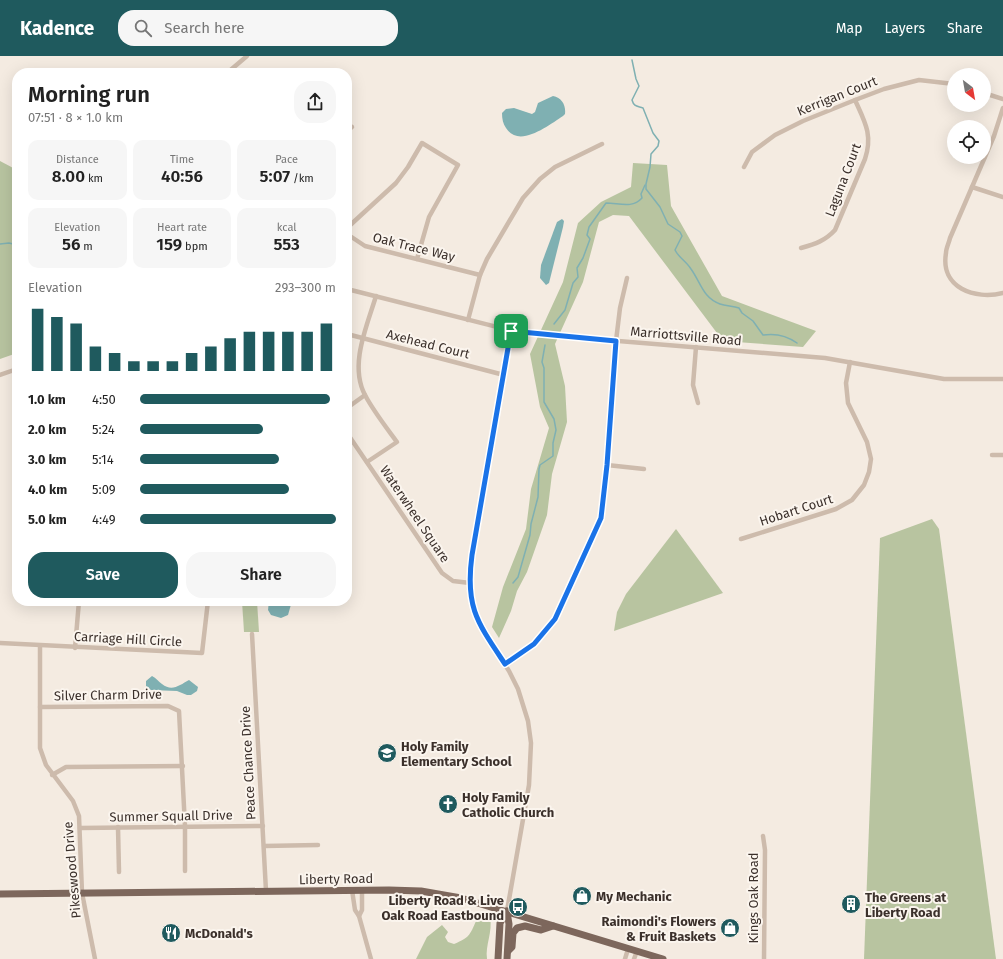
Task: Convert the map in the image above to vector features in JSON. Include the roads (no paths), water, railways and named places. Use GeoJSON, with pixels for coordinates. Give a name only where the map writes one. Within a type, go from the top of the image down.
{"type":"FeatureCollection","features":[{"type":"Feature","properties":{"kind":"main road","name":"Liberty Road"},"geometry":{"type":"LineString","coordinates":[[0,894],[352,890],[431,892],[457,897],[663,959]]}},
{"type":"Feature","properties":{"kind":"main road"},"geometry":{"type":"LineString","coordinates":[[507,912],[507,959]]}},
{"type":"Feature","properties":{"kind":"main road"},"geometry":{"type":"LineString","coordinates":[[498,959],[500,923],[507,912]]}},
{"type":"Feature","properties":{"kind":"main road"},"geometry":{"type":"LineString","coordinates":[[508,951],[512,948],[513,933],[517,928],[524,926],[540,930],[553,926]]}},
{"type":"Feature","properties":{"kind":"street"},"geometry":{"type":"LineString","coordinates":[[233,68],[247,56]]}},
{"type":"Feature","properties":{"kind":"street","name":"Kerrigan Court"},"geometry":{"type":"LineString","coordinates":[[744,167],[752,152],[775,135],[803,121],[884,89],[919,80],[947,83]]}},
{"type":"Feature","properties":{"kind":"street"},"geometry":{"type":"LineString","coordinates":[[991,95],[1003,99]]}},
{"type":"Feature","properties":{"kind":"street","name":"Laguna Court"},"geometry":{"type":"LineString","coordinates":[[801,248],[818,243],[828,238],[835,230],[865,159],[868,148],[868,130],[856,100]]}},
{"type":"Feature","properties":{"kind":"street"},"geometry":{"type":"LineString","coordinates":[[1003,108],[994,136],[950,238],[945,254],[949,274],[956,284],[964,291],[974,295],[990,296],[1003,293]]}},
{"type":"Feature","properties":{"kind":"street"},"geometry":{"type":"LineString","coordinates":[[352,223],[396,183],[408,167],[422,143],[458,165],[429,217],[417,259]]}},
{"type":"Feature","properties":{"kind":"street"},"geometry":{"type":"LineString","coordinates":[[468,320],[480,275],[487,259],[523,198],[531,188],[555,167],[602,144]]}},
{"type":"Feature","properties":{"kind":"street"},"geometry":{"type":"LineString","coordinates":[[972,187],[1003,197]]}},
{"type":"Feature","properties":{"kind":"street","name":"Oak Trace Way"},"geometry":{"type":"LineString","coordinates":[[352,238],[364,246],[480,275]]}},
{"type":"Feature","properties":{"kind":"street"},"geometry":{"type":"LineString","coordinates":[[505,664],[534,644],[555,619],[601,518],[607,465],[616,341],[620,308],[628,278]]}},
{"type":"Feature","properties":{"kind":"street","name":"Marriottsville Road"},"geometry":{"type":"LineString","coordinates":[[352,290],[511,331],[850,362],[937,378],[971,380],[1003,379]]}},
{"type":"Feature","properties":{"kind":"street","name":"Waterwheel Square"},"geometry":{"type":"LineString","coordinates":[[367,462],[397,442],[365,395],[358,376],[359,359],[376,296]]}},
{"type":"Feature","properties":{"kind":"street"},"geometry":{"type":"LineString","coordinates":[[507,912],[531,768],[530,731],[518,689],[505,664],[476,618],[471,604],[470,583],[472,555],[511,331]]}},
{"type":"Feature","properties":{"kind":"street","name":"Axehead Court"},"geometry":{"type":"LineString","coordinates":[[352,335],[504,375]]}},
{"type":"Feature","properties":{"kind":"street"},"geometry":{"type":"LineString","coordinates":[[696,347],[693,385],[698,403]]}},
{"type":"Feature","properties":{"kind":"street","name":"Hobart Court"},"geometry":{"type":"LineString","coordinates":[[741,539],[836,509],[852,500],[864,485],[870,472],[871,459],[867,442],[848,403],[846,383],[850,362]]}},
{"type":"Feature","properties":{"kind":"street"},"geometry":{"type":"LineString","coordinates":[[0,375],[12,371]]}},
{"type":"Feature","properties":{"kind":"street"},"geometry":{"type":"LineString","coordinates":[[352,404],[365,395]]}},
{"type":"Feature","properties":{"kind":"street","name":"Waterwheel Square"},"geometry":{"type":"LineString","coordinates":[[352,440],[442,573],[453,581],[470,583]]}},
{"type":"Feature","properties":{"kind":"street"},"geometry":{"type":"LineString","coordinates":[[992,454],[1003,455]]}},
{"type":"Feature","properties":{"kind":"street"},"geometry":{"type":"LineString","coordinates":[[607,465],[644,469]]}},
{"type":"Feature","properties":{"kind":"street"},"geometry":{"type":"LineString","coordinates":[[75,648],[79,606]]}},
{"type":"Feature","properties":{"kind":"street","name":"Carriage Hill Circle"},"geometry":{"type":"LineString","coordinates":[[0,643],[75,648],[202,653],[207,606]]}},
{"type":"Feature","properties":{"kind":"street","name":"Peace Chance Drive"},"geometry":{"type":"LineString","coordinates":[[252,634],[266,891]]}},
{"type":"Feature","properties":{"kind":"street","name":"Pikeswood Drive"},"geometry":{"type":"LineString","coordinates":[[40,646],[40,748],[46,765],[52,775],[73,801],[79,816],[82,893],[95,959]]}},
{"type":"Feature","properties":{"kind":"street","name":"Silver Charm Drive"},"geometry":{"type":"LineString","coordinates":[[40,707],[173,706],[180,714],[185,826],[185,871]]}},
{"type":"Feature","properties":{"kind":"street"},"geometry":{"type":"LineString","coordinates":[[52,775],[66,767],[183,766]]}},
{"type":"Feature","properties":{"kind":"street"},"geometry":{"type":"LineString","coordinates":[[504,797],[526,802]]}},
{"type":"Feature","properties":{"kind":"street","name":"Summer Squall Drive"},"geometry":{"type":"LineString","coordinates":[[80,828],[263,826]]}},
{"type":"Feature","properties":{"kind":"street"},"geometry":{"type":"LineString","coordinates":[[118,827],[119,872]]}},
{"type":"Feature","properties":{"kind":"street","name":"Kings Oak Road"},"geometry":{"type":"LineString","coordinates":[[763,836],[765,850],[764,959]]}},
{"type":"Feature","properties":{"kind":"street"},"geometry":{"type":"LineString","coordinates":[[264,846],[318,846]]}},
{"type":"Feature","properties":{"kind":"street"},"geometry":{"type":"LineString","coordinates":[[352,890],[355,910],[359,916],[371,959]]}},
{"type":"Feature","properties":{"kind":"street"},"geometry":{"type":"LineString","coordinates":[[359,916],[362,910],[362,890]]}},
{"type":"Feature","properties":{"kind":"street"},"geometry":{"type":"LineString","coordinates":[[626,959],[628,949]]}},
{"type":"Feature","properties":{"kind":"street"},"geometry":{"type":"LineString","coordinates":[[634,959],[637,951]]}},
{"type":"Feature","properties":{"kind":"water"},"geometry":{"type":"Polygon","coordinates":[[[553,96],[559,98],[563,102],[565,114],[550,125],[526,136],[512,134],[505,126],[502,113],[506,109],[514,108],[532,114],[535,112],[538,103],[553,96]]]}},
{"type":"Feature","properties":{"kind":"water"},"geometry":{"type":"Polygon","coordinates":[[[562,219],[564,221],[563,227],[549,283],[546,285],[540,278],[541,265],[557,222],[562,219]]]}},
{"type":"Feature","properties":{"kind":"water"},"geometry":{"type":"Polygon","coordinates":[[[268,606],[291,606],[288,615],[281,618],[271,615],[268,610],[268,606]]]}},
{"type":"Feature","properties":{"kind":"water"},"geometry":{"type":"Polygon","coordinates":[[[152,676],[162,684],[173,688],[189,680],[198,687],[197,691],[191,695],[187,695],[177,691],[151,690],[146,686],[146,681],[152,676]]]}},
{"type":"Feature","properties":{"kind":"waterway"},"geometry":{"type":"LineString","coordinates":[[632,60],[639,86],[632,100],[635,105],[643,108],[653,133],[659,141],[658,146],[651,154],[646,189],[660,207],[668,224],[680,232],[682,236],[675,250],[689,266],[703,290],[710,298],[720,304],[739,308],[742,313],[753,321],[763,335],[781,335],[797,343]]}},
{"type":"Feature","properties":{"kind":"waterway"},"geometry":{"type":"LineString","coordinates":[[554,324],[565,310],[573,283],[578,277],[577,268],[583,258],[590,239],[587,235],[589,227],[606,203],[625,205],[634,203],[642,198],[641,194],[645,185]]}},
{"type":"Feature","properties":{"kind":"waterway"},"geometry":{"type":"LineString","coordinates":[[0,244],[12,244]]}},
{"type":"Feature","properties":{"kind":"waterway"},"geometry":{"type":"LineString","coordinates":[[513,583],[518,577],[530,535],[531,524],[538,497],[540,465],[553,456],[553,443],[556,430],[554,419],[544,402],[544,368],[542,362],[545,345]]}},
{"type":"Feature","properties":{"kind":"place","name":"Holy Family Elementary School"},"geometry":{"type":"Point","coordinates":[387,753]}},
{"type":"Feature","properties":{"kind":"place","name":"Holy Family Catholic Church"},"geometry":{"type":"Point","coordinates":[448,804]}},
{"type":"Feature","properties":{"kind":"place","name":"My Mechanic"},"geometry":{"type":"Point","coordinates":[582,896]}},
{"type":"Feature","properties":{"kind":"place","name":"The Greens at Liberty Road"},"geometry":{"type":"Point","coordinates":[851,904]}},
{"type":"Feature","properties":{"kind":"place","name":"Liberty Road & Live Oak Road Eastbound"},"geometry":{"type":"Point","coordinates":[518,907]}},
{"type":"Feature","properties":{"kind":"place","name":"Raimondi's Flowers & Fruit Baskets"},"geometry":{"type":"Point","coordinates":[730,928]}},
{"type":"Feature","properties":{"kind":"place","name":"McDonald's"},"geometry":{"type":"Point","coordinates":[171,933]}}]}
